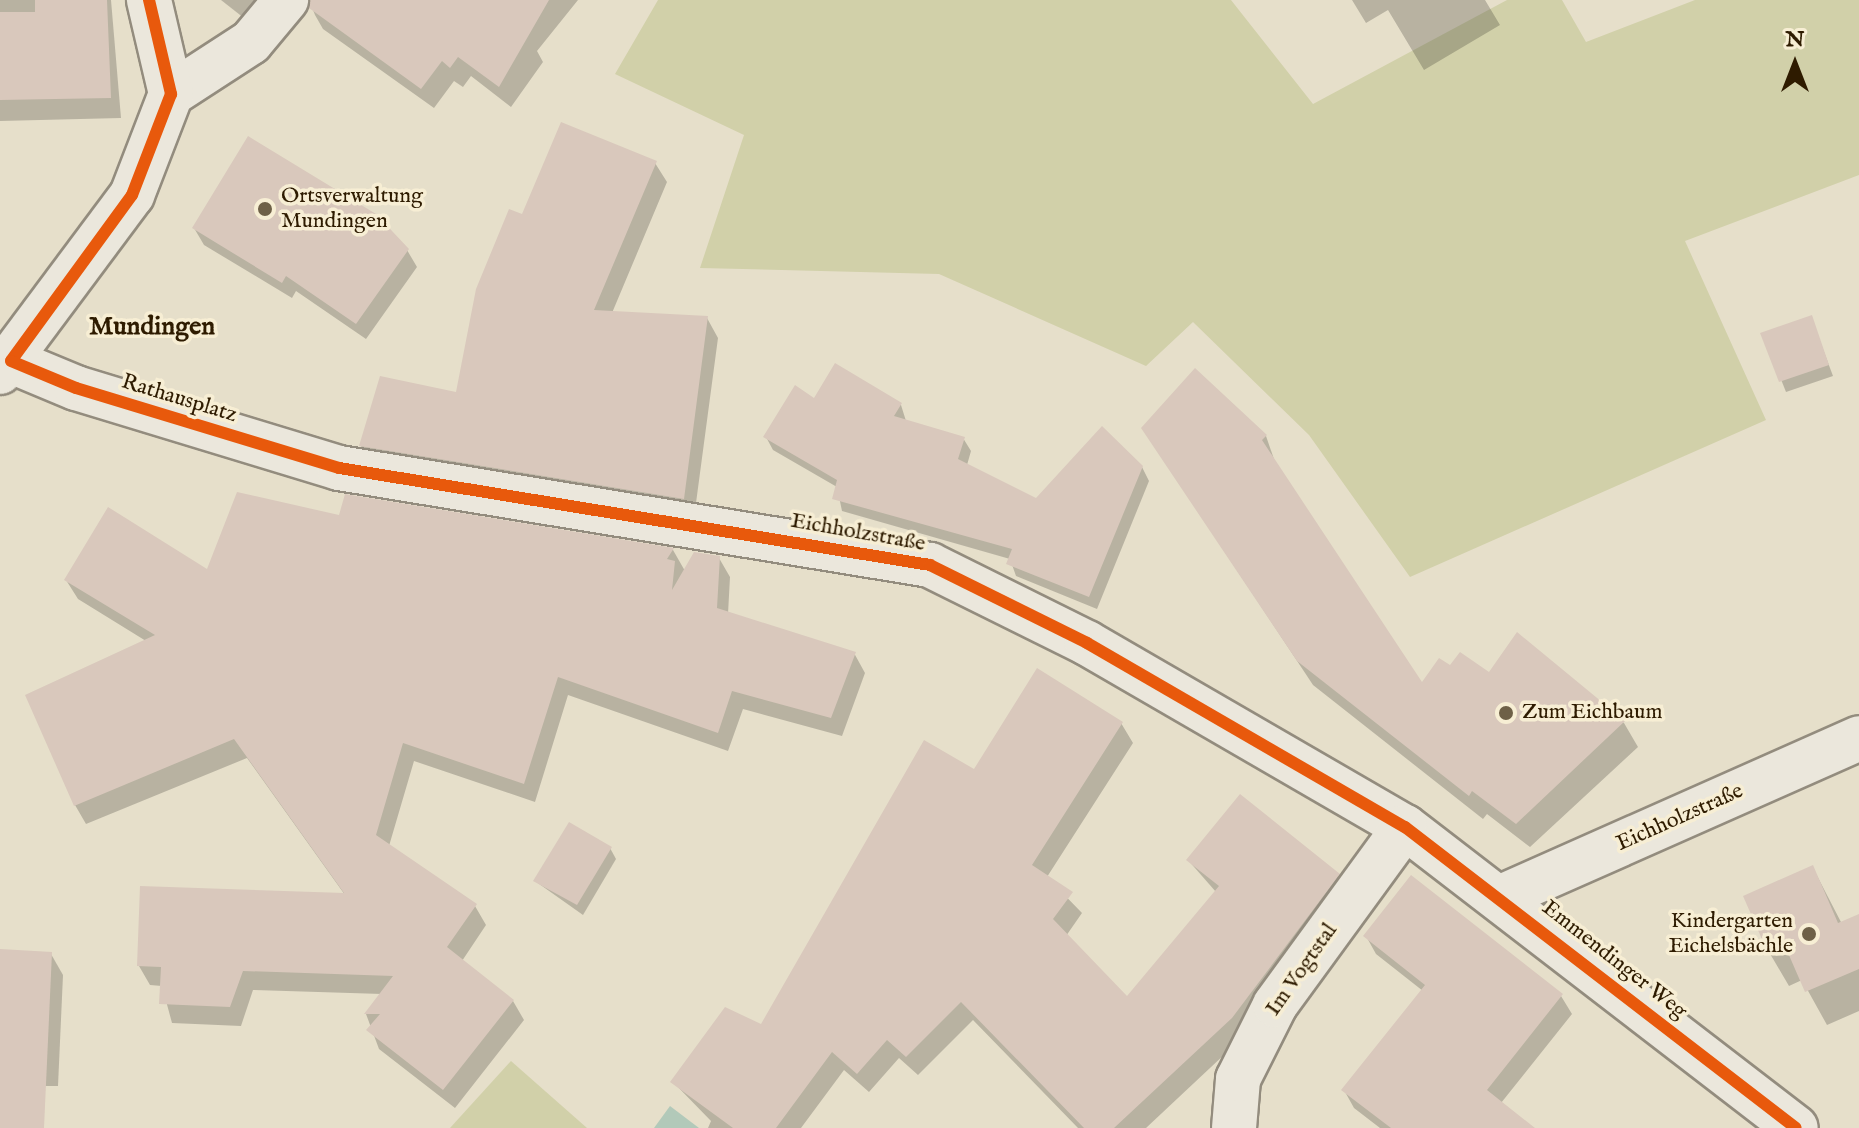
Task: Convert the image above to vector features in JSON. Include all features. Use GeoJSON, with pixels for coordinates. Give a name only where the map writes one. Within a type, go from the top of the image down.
{"type":"FeatureCollection","features":[{"type":"Feature","properties":{"kind":"street"},"geometry":{"type":"LineString","coordinates":[[149,0],[171,94],[251,42],[286,0]]}},
{"type":"Feature","properties":{"kind":"street","name":"Rathausplatz"},"geometry":{"type":"LineString","coordinates":[[171,94],[132,195],[6,367],[339,468]]}},
{"type":"Feature","properties":{"kind":"street","name":"Eichholzstraße"},"geometry":{"type":"LineString","coordinates":[[339,468],[930,565],[1087,643],[1405,827]]}},
{"type":"Feature","properties":{"kind":"street","name":"Eichholzstraße"},"geometry":{"type":"LineString","coordinates":[[1501,897],[1859,738]]}},
{"type":"Feature","properties":{"kind":"street","name":"Emmendinger Weg"},"geometry":{"type":"LineString","coordinates":[[1405,827],[1501,897],[1796,1128]]}},
{"type":"Feature","properties":{"kind":"street","name":"Im Vogtstal"},"geometry":{"type":"LineString","coordinates":[[1234,1128],[1238,1079],[1275,1005],[1405,827]]}},
{"type":"Feature","properties":{"kind":"green space"},"geometry":{"type":"Polygon","coordinates":[[[658,0],[1231,0],[1313,104],[1507,0],[1562,0],[1586,42],[1695,0],[1859,0],[1859,175],[1685,241],[1766,420],[1410,577],[1309,435],[1193,322],[1146,366],[939,274],[700,268],[744,135],[615,74],[658,0]]]}},
{"type":"Feature","properties":{"kind":"green space"},"geometry":{"type":"Polygon","coordinates":[[[511,1061],[587,1128],[450,1128],[511,1061]]]}},
{"type":"Feature","properties":{"kind":"shaded area"},"geometry":{"type":"Polygon","coordinates":[[[670,1106],[699,1128],[654,1128],[670,1106]]]}},
{"type":"Feature","properties":{"kind":"building"},"geometry":{"type":"Polygon","coordinates":[[[35,0],[107,0],[111,98],[0,100],[0,12],[35,12],[35,0]]]}},
{"type":"Feature","properties":{"kind":"building"},"geometry":{"type":"Polygon","coordinates":[[[310,0],[549,0],[499,87],[458,57],[450,68],[442,61],[421,89],[309,8],[310,0]]]}},
{"type":"Feature","properties":{"kind":"building"},"geometry":{"type":"Polygon","coordinates":[[[561,122],[657,161],[594,310],[708,316],[684,499],[359,446],[380,376],[456,392],[476,289],[509,209],[522,214],[561,122]]]}},
{"type":"Feature","properties":{"kind":"building"},"geometry":{"type":"Polygon","coordinates":[[[248,136],[376,214],[409,249],[356,324],[286,276],[282,283],[192,228],[248,136]]]}},
{"type":"Feature","properties":{"kind":"building"},"geometry":{"type":"Polygon","coordinates":[[[1812,315],[1829,365],[1779,382],[1760,333],[1812,315]]]}},
{"type":"Feature","properties":{"kind":"building"},"geometry":{"type":"Polygon","coordinates":[[[835,363],[902,403],[894,416],[965,437],[958,459],[1036,498],[1102,426],[1143,466],[1089,597],[1006,564],[1012,549],[832,499],[837,480],[763,437],[795,385],[814,398],[835,363]]]}},
{"type":"Feature","properties":{"kind":"building"},"geometry":{"type":"Polygon","coordinates":[[[1195,368],[1267,435],[1262,440],[1422,682],[1439,658],[1450,665],[1460,652],[1489,672],[1517,632],[1625,721],[1516,824],[1472,791],[1469,796],[1297,661],[1141,428],[1195,368]]]}},
{"type":"Feature","properties":{"kind":"building"},"geometry":{"type":"Polygon","coordinates":[[[237,492],[339,515],[345,494],[674,548],[667,559],[675,561],[672,590],[694,552],[720,556],[717,608],[856,652],[831,718],[732,691],[718,733],[558,677],[524,784],[403,743],[376,835],[477,904],[447,947],[514,1000],[443,1090],[366,1030],[380,1014],[364,1014],[393,976],[243,971],[230,1007],[159,1004],[161,967],[137,966],[140,886],[344,893],[234,739],[74,806],[25,695],[155,635],[64,580],[108,507],[207,569],[237,492]]]}},
{"type":"Feature","properties":{"kind":"building"},"geometry":{"type":"Polygon","coordinates":[[[1037,668],[1123,722],[1032,865],[1073,892],[1053,919],[1127,996],[1219,886],[1186,860],[1240,794],[1340,874],[1232,1018],[1114,1128],[1084,1128],[961,1002],[906,1057],[887,1040],[857,1074],[832,1052],[776,1128],[733,1128],[670,1082],[725,1007],[761,1024],[924,740],[974,769],[1037,668]]]}},
{"type":"Feature","properties":{"kind":"building"},"geometry":{"type":"Polygon","coordinates":[[[569,822],[612,847],[577,905],[533,881],[569,822]]]}},
{"type":"Feature","properties":{"kind":"building","name":"Kindergarten Eichelsbächle"},"geometry":{"type":"Polygon","coordinates":[[[1813,865],[1838,923],[1859,914],[1859,969],[1805,992],[1785,946],[1768,953],[1743,896],[1813,865]]]}},
{"type":"Feature","properties":{"kind":"building"},"geometry":{"type":"Polygon","coordinates":[[[1411,875],[1563,994],[1487,1090],[1535,1128],[1391,1128],[1341,1090],[1425,985],[1363,936],[1411,875]]]}},
{"type":"Feature","properties":{"kind":"building"},"geometry":{"type":"Polygon","coordinates":[[[0,949],[52,952],[44,1128],[0,1128],[0,949]]]}},
{"type":"Feature","properties":{"kind":"cycle path"},"geometry":{"type":"LineString","coordinates":[[149,0],[171,94],[132,195],[11,361],[76,388],[339,468],[930,565],[1087,643],[1405,827],[1796,1128]]}},
{"type":"Feature","properties":{"kind":"place","name":"Ortsverwaltung Mundingen"},"geometry":{"type":"Point","coordinates":[265,209]}},
{"type":"Feature","properties":{"kind":"place","name":"Zum Eichbaum"},"geometry":{"type":"Point","coordinates":[1506,713]}},
{"type":"Feature","properties":{"kind":"place","name":"Kindergarten Eichelsbächle"},"geometry":{"type":"Point","coordinates":[1809,934]}},
{"type":"Feature","properties":{"kind":"district","name":"Mundingen"},"geometry":{"type":"Point","coordinates":[152,327]}}]}
